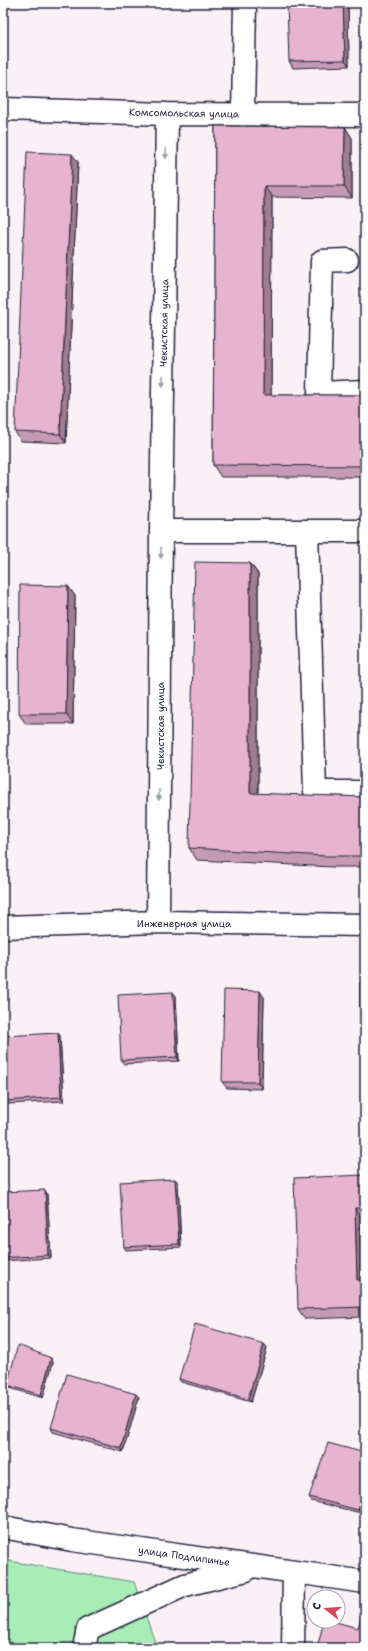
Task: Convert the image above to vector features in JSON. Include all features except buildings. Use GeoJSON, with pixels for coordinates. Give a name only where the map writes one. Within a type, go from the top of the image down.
{"type":"FeatureCollection","features":[{"type":"Feature","properties":{"kind":"street"},"geometry":{"type":"LineString","coordinates":[[243,115],[244,3]]}},
{"type":"Feature","properties":{"kind":"street","name":"Комсомольская улица"},"geometry":{"type":"LineString","coordinates":[[3,109],[167,114],[365,115]]}},
{"type":"Feature","properties":{"kind":"street","name":"Чекистская улица"},"geometry":{"type":"LineString","coordinates":[[158,922],[161,531],[167,114]]}},
{"type":"Feature","properties":{"kind":"street"},"geometry":{"type":"LineString","coordinates":[[347,260],[322,261],[319,393],[365,391]]}},
{"type":"Feature","properties":{"kind":"street"},"geometry":{"type":"LineString","coordinates":[[161,531],[365,531]]}},
{"type":"Feature","properties":{"kind":"street"},"geometry":{"type":"LineString","coordinates":[[307,531],[315,792],[365,792]]}},
{"type":"Feature","properties":{"kind":"street","name":"Инженерная улица"},"geometry":{"type":"LineString","coordinates":[[3,927],[158,922],[365,925]]}},
{"type":"Feature","properties":{"kind":"street","name":"улица Подлипичье"},"geometry":{"type":"LineString","coordinates":[[3,1527],[72,1540],[365,1582]]}},
{"type":"Feature","properties":{"kind":"street"},"geometry":{"type":"LineString","coordinates":[[84,1648],[88,1628],[184,1585],[256,1567]]}},
{"type":"Feature","properties":{"kind":"street"},"geometry":{"type":"LineString","coordinates":[[293,1648],[294,1572]]}},
{"type":"Feature","properties":{"kind":"green space"},"geometry":{"type":"Polygon","coordinates":[[[3,1560],[134,1582],[157,1648],[3,1648],[3,1560]]]}}]}
